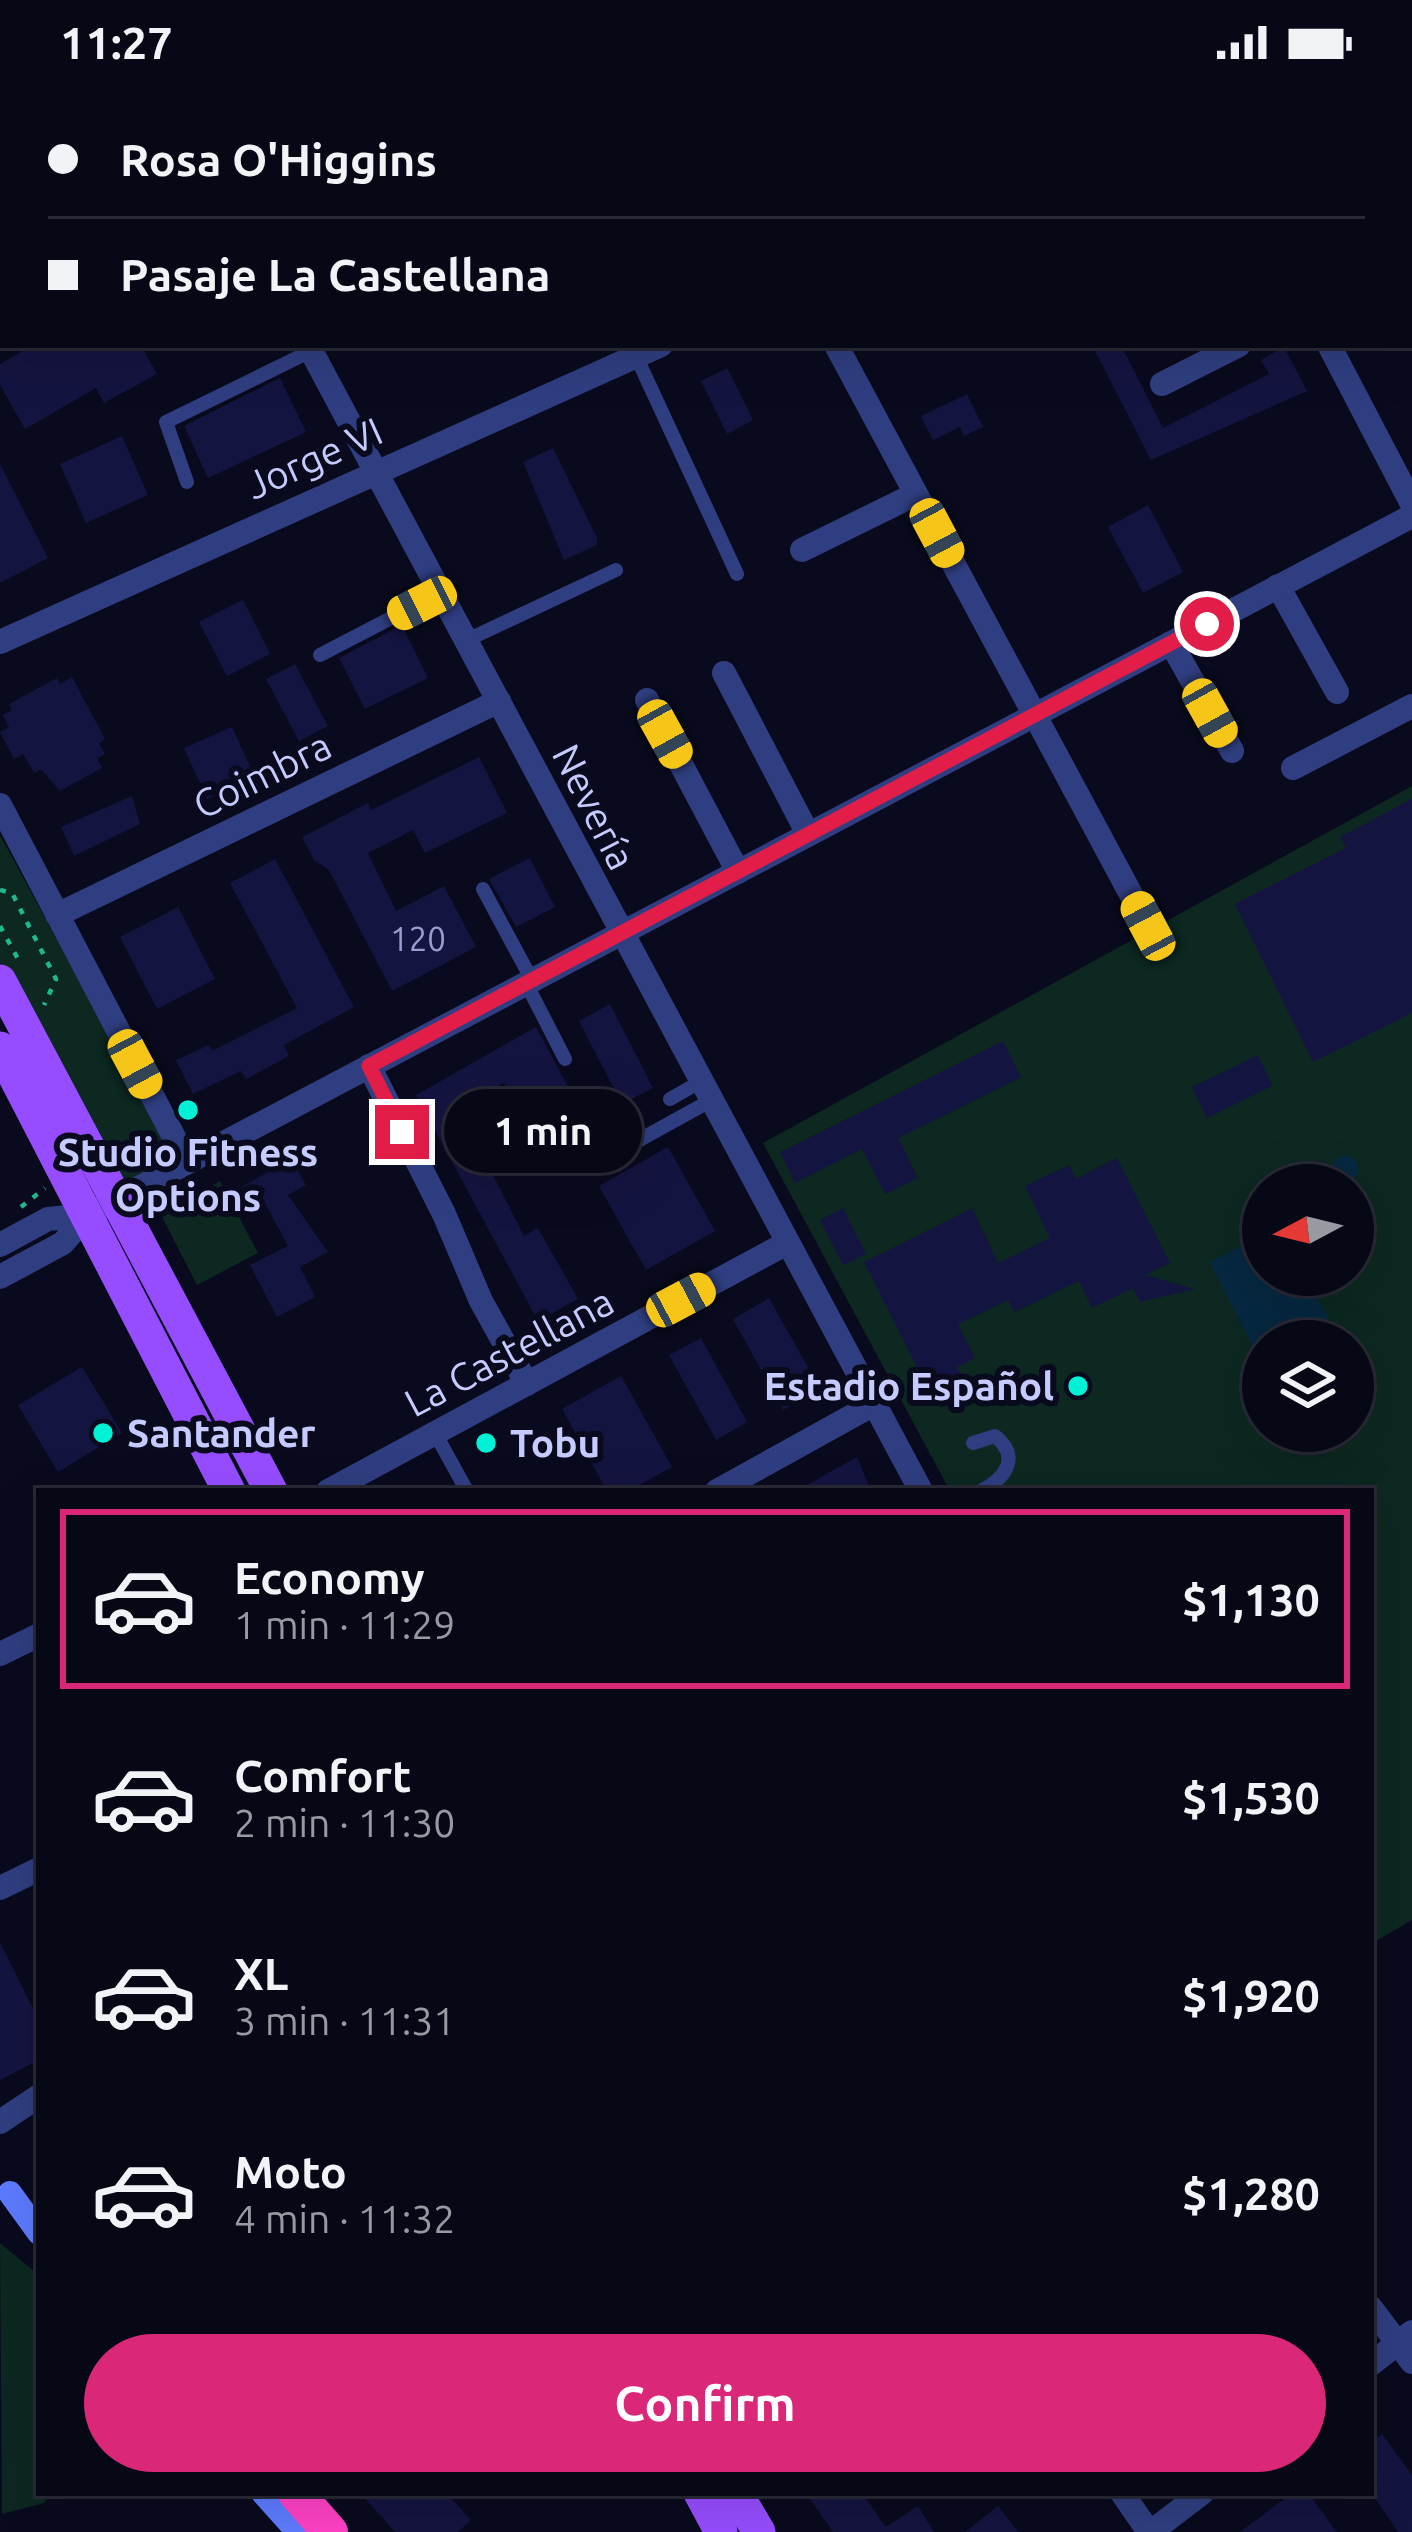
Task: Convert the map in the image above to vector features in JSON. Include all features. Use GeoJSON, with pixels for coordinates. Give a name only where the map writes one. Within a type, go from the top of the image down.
{"type":"FeatureCollection","features":[{"type":"Feature","properties":{"kind":"highway"},"geometry":{"type":"LineString","coordinates":[[299,2496],[330,2532]]}},
{"type":"Feature","properties":{"kind":"main road"},"geometry":{"type":"LineString","coordinates":[[6,966],[118,1199],[269,1488]]}},
{"type":"Feature","properties":{"kind":"main road"},"geometry":{"type":"LineString","coordinates":[[0,1048],[228,1488]]}},
{"type":"Feature","properties":{"kind":"main road"},"geometry":{"type":"LineString","coordinates":[[5,2189],[36,2212]]}},
{"type":"Feature","properties":{"kind":"main road"},"geometry":{"type":"LineString","coordinates":[[5,2189],[36,2229]]}},
{"type":"Feature","properties":{"kind":"main road"},"geometry":{"type":"LineString","coordinates":[[266,2496],[298,2532]]}},
{"type":"Feature","properties":{"kind":"main road"},"geometry":{"type":"LineString","coordinates":[[320,2496],[352,2532]]}},
{"type":"Feature","properties":{"kind":"main road"},"geometry":{"type":"LineString","coordinates":[[702,2496],[721,2532]]}},
{"type":"Feature","properties":{"kind":"main road"},"geometry":{"type":"LineString","coordinates":[[738,2496],[759,2532]]}},
{"type":"Feature","properties":{"kind":"street","name":"Nevería"},"geometry":{"type":"LineString","coordinates":[[310,348],[918,1488]]}},
{"type":"Feature","properties":{"kind":"street","name":"Jorge VI"},"geometry":{"type":"LineString","coordinates":[[0,642],[376,469],[654,348]]}},
{"type":"Feature","properties":{"kind":"street"},"geometry":{"type":"LineString","coordinates":[[838,348],[1148,926]]}},
{"type":"Feature","properties":{"kind":"street"},"geometry":{"type":"LineString","coordinates":[[1162,384],[1233,348]]}},
{"type":"Feature","properties":{"kind":"street"},"geometry":{"type":"LineString","coordinates":[[1332,348],[1412,504]]}},
{"type":"Feature","properties":{"kind":"street"},"geometry":{"type":"LineString","coordinates":[[802,550],[916,494]]}},
{"type":"Feature","properties":{"kind":"street"},"geometry":{"type":"LineString","coordinates":[[0,1245],[48,1219],[86,1215],[118,1199],[1412,515]]}},
{"type":"Feature","properties":{"kind":"street"},"geometry":{"type":"LineString","coordinates":[[1278,586],[1337,692]]}},
{"type":"Feature","properties":{"kind":"street"},"geometry":{"type":"LineString","coordinates":[[1171,643],[1232,752]]}},
{"type":"Feature","properties":{"kind":"street"},"geometry":{"type":"LineString","coordinates":[[724,673],[808,834]]}},
{"type":"Feature","properties":{"kind":"street"},"geometry":{"type":"LineString","coordinates":[[647,700],[737,872]]}},
{"type":"Feature","properties":{"kind":"street","name":"Coimbra"},"geometry":{"type":"LineString","coordinates":[[57,915],[499,701]]}},
{"type":"Feature","properties":{"kind":"street"},"geometry":{"type":"LineString","coordinates":[[1293,768],[1412,706]]}},
{"type":"Feature","properties":{"kind":"street"},"geometry":{"type":"LineString","coordinates":[[0,805],[187,1162]]}},
{"type":"Feature","properties":{"kind":"street"},"geometry":{"type":"LineString","coordinates":[[369,1066],[444,1214],[481,1301],[527,1384]]}},
{"type":"Feature","properties":{"kind":"street"},"geometry":{"type":"LineString","coordinates":[[0,1277],[63,1244],[86,1215]]}},
{"type":"Feature","properties":{"kind":"street","name":"La Castellana"},"geometry":{"type":"LineString","coordinates":[[334,1488],[787,1243]]}},
{"type":"Feature","properties":{"kind":"street"},"geometry":{"type":"LineString","coordinates":[[722,1488],[874,1403]]}},
{"type":"Feature","properties":{"kind":"street"},"geometry":{"type":"LineString","coordinates":[[0,1654],[33,1638]]}},
{"type":"Feature","properties":{"kind":"street"},"geometry":{"type":"LineString","coordinates":[[0,1888],[36,1870]]}},
{"type":"Feature","properties":{"kind":"street"},"geometry":{"type":"LineString","coordinates":[[0,2122],[36,2098]]}},
{"type":"Feature","properties":{"kind":"street"},"geometry":{"type":"LineString","coordinates":[[1374,2311],[1407,2346],[1374,2362]]}},
{"type":"Feature","properties":{"kind":"street"},"geometry":{"type":"LineString","coordinates":[[1123,2496],[1150,2532],[1198,2496]]}},
{"type":"Feature","properties":{"kind":"lane"},"geometry":{"type":"LineString","coordinates":[[188,482],[166,422],[310,348]]}},
{"type":"Feature","properties":{"kind":"lane"},"geometry":{"type":"LineString","coordinates":[[636,356],[737,574]]}},
{"type":"Feature","properties":{"kind":"lane"},"geometry":{"type":"LineString","coordinates":[[467,640],[616,570]]}},
{"type":"Feature","properties":{"kind":"lane"},"geometry":{"type":"LineString","coordinates":[[320,655],[441,592]]}},
{"type":"Feature","properties":{"kind":"lane"},"geometry":{"type":"LineString","coordinates":[[483,889],[565,1059]]}},
{"type":"Feature","properties":{"kind":"lane"},"geometry":{"type":"LineString","coordinates":[[670,1099],[705,1092]]}},
{"type":"Feature","properties":{"kind":"lane"},"geometry":{"type":"LineString","coordinates":[[632,1144],[705,1092]]}},
{"type":"Feature","properties":{"kind":"lane"},"geometry":{"type":"LineString","coordinates":[[435,1433],[465,1488]]}},
{"type":"Feature","properties":{"kind":"lane"},"geometry":{"type":"LineString","coordinates":[[973,1443],[995,1436],[1009,1456],[1000,1481],[986,1488]]}},
{"type":"Feature","properties":{"kind":"path"},"geometry":{"type":"LineString","coordinates":[[0,890],[12,893],[56,979],[44,1005]]}},
{"type":"Feature","properties":{"kind":"path"},"geometry":{"type":"LineString","coordinates":[[0,926],[6,966]]}},
{"type":"Feature","properties":{"kind":"path"},"geometry":{"type":"LineString","coordinates":[[10,1212],[37,1192]]}},
{"type":"Feature","properties":{"kind":"green space","name":"Estadio Español"},"geometry":{"type":"Polygon","coordinates":[[[1412,786],[1412,1920],[1374,1942],[1374,1488],[948,1488],[763,1143],[1412,786]]]}},
{"type":"Feature","properties":{"kind":"green space"},"geometry":{"type":"Polygon","coordinates":[[[0,835],[170,1148],[168,1159],[127,1181],[115,1176],[0,962],[0,835]]]}},
{"type":"Feature","properties":{"kind":"green space"},"geometry":{"type":"Polygon","coordinates":[[[220,1181],[258,1253],[197,1285],[160,1213],[220,1181]]]}},
{"type":"Feature","properties":{"kind":"green space"},"geometry":{"type":"Polygon","coordinates":[[[0,2243],[36,2273],[36,2496],[49,2496],[44,2503],[2,2514],[0,2243]]]}},
{"type":"Feature","properties":{"kind":"water"},"geometry":{"type":"Polygon","coordinates":[[[1345,1156],[1357,1164],[1333,1164],[1345,1156]]]}},
{"type":"Feature","properties":{"kind":"water"},"geometry":{"type":"Polygon","coordinates":[[[1242,1246],[1242,1296],[1317,1296],[1329,1320],[1242,1320],[1242,1325],[1210,1262],[1242,1246]]]}},
{"type":"Feature","properties":{"kind":"building"},"geometry":{"type":"Polygon","coordinates":[[[28,348],[143,348],[157,374],[104,403],[96,388],[25,429],[0,385],[0,364],[28,348]]]}},
{"type":"Feature","properties":{"kind":"building"},"geometry":{"type":"Polygon","coordinates":[[[1123,348],[1163,428],[1269,374],[1261,360],[1282,348],[1307,391],[1151,460],[1095,351],[1123,348]]]}},
{"type":"Feature","properties":{"kind":"building"},"geometry":{"type":"Polygon","coordinates":[[[727,368],[753,420],[727,434],[701,381],[727,368]]]}},
{"type":"Feature","properties":{"kind":"building"},"geometry":{"type":"Polygon","coordinates":[[[280,378],[306,432],[208,478],[184,426],[280,378]]]}},
{"type":"Feature","properties":{"kind":"building"},"geometry":{"type":"Polygon","coordinates":[[[967,394],[983,427],[964,436],[960,427],[933,440],[921,416],[967,394]]]}},
{"type":"Feature","properties":{"kind":"building"},"geometry":{"type":"Polygon","coordinates":[[[122,436],[148,495],[86,523],[60,464],[122,436]]]}},
{"type":"Feature","properties":{"kind":"building"},"geometry":{"type":"Polygon","coordinates":[[[553,448],[597,538],[597,545],[564,560],[523,462],[553,448]]]}},
{"type":"Feature","properties":{"kind":"building"},"geometry":{"type":"Polygon","coordinates":[[[0,464],[48,558],[0,583],[0,464]]]}},
{"type":"Feature","properties":{"kind":"building"},"geometry":{"type":"Polygon","coordinates":[[[1148,505],[1183,572],[1143,593],[1108,527],[1148,505]]]}},
{"type":"Feature","properties":{"kind":"building"},"geometry":{"type":"Polygon","coordinates":[[[243,600],[270,654],[227,676],[199,622],[243,600]]]}},
{"type":"Feature","properties":{"kind":"building"},"geometry":{"type":"Polygon","coordinates":[[[402,625],[428,678],[365,709],[339,658],[402,625]]]}},
{"type":"Feature","properties":{"kind":"building"},"geometry":{"type":"Polygon","coordinates":[[[295,664],[328,726],[299,741],[266,679],[295,664]]]}},
{"type":"Feature","properties":{"kind":"building"},"geometry":{"type":"Polygon","coordinates":[[[72,677],[105,739],[99,743],[105,754],[97,758],[102,768],[60,791],[41,769],[34,773],[23,754],[14,759],[0,732],[9,727],[3,715],[12,710],[9,704],[57,678],[60,684],[72,677]]]}},
{"type":"Feature","properties":{"kind":"building"},"geometry":{"type":"Polygon","coordinates":[[[232,727],[255,777],[207,799],[184,748],[232,727]]]}},
{"type":"Feature","properties":{"kind":"building"},"geometry":{"type":"Polygon","coordinates":[[[479,757],[507,813],[425,853],[413,830],[368,853],[396,911],[444,886],[476,947],[392,991],[329,870],[314,860],[302,837],[368,803],[371,810],[479,757]]]}},
{"type":"Feature","properties":{"kind":"building"},"geometry":{"type":"Polygon","coordinates":[[[132,796],[140,824],[74,856],[61,827],[132,796]]]}},
{"type":"Feature","properties":{"kind":"building"},"geometry":{"type":"Polygon","coordinates":[[[1412,799],[1412,1013],[1313,1062],[1235,904],[1346,848],[1340,837],[1412,799]]]}},
{"type":"Feature","properties":{"kind":"building"},"geometry":{"type":"Polygon","coordinates":[[[530,858],[555,907],[516,927],[489,879],[530,858]]]}},
{"type":"Feature","properties":{"kind":"building"},"geometry":{"type":"Polygon","coordinates":[[[275,859],[354,1007],[284,1045],[289,1056],[246,1079],[241,1071],[193,1094],[176,1060],[209,1045],[212,1051],[297,1008],[230,883],[275,859]]]}},
{"type":"Feature","properties":{"kind":"building"},"geometry":{"type":"Polygon","coordinates":[[[178,907],[215,979],[157,1009],[120,937],[178,907]]]}},
{"type":"Feature","properties":{"kind":"building"},"geometry":{"type":"Polygon","coordinates":[[[610,1004],[653,1088],[622,1104],[579,1021],[610,1004]]]}},
{"type":"Feature","properties":{"kind":"building"},"geometry":{"type":"Polygon","coordinates":[[[536,1027],[588,1124],[538,1150],[504,1083],[458,1106],[524,1236],[538,1228],[578,1299],[538,1321],[416,1095],[536,1027]]]}},
{"type":"Feature","properties":{"kind":"building"},"geometry":{"type":"Polygon","coordinates":[[[1003,1041],[1021,1077],[898,1138],[918,1178],[885,1194],[862,1149],[795,1183],[780,1152],[1003,1041]]]}},
{"type":"Feature","properties":{"kind":"building"},"geometry":{"type":"Polygon","coordinates":[[[1258,1055],[1272,1086],[1207,1118],[1192,1087],[1258,1055]]]}},
{"type":"Feature","properties":{"kind":"building"},"geometry":{"type":"Polygon","coordinates":[[[668,1147],[715,1231],[646,1270],[599,1186],[668,1147]]]}},
{"type":"Feature","properties":{"kind":"building"},"geometry":{"type":"Polygon","coordinates":[[[1117,1158],[1170,1263],[1145,1275],[1195,1289],[1140,1302],[1133,1288],[1092,1308],[1079,1281],[1014,1312],[1008,1300],[958,1324],[975,1358],[957,1367],[967,1387],[935,1403],[864,1262],[972,1208],[998,1263],[1050,1238],[1025,1186],[1069,1165],[1076,1179],[1117,1158]]]}},
{"type":"Feature","properties":{"kind":"building"},"geometry":{"type":"Polygon","coordinates":[[[291,1159],[306,1185],[288,1195],[328,1252],[300,1267],[315,1297],[277,1317],[250,1265],[288,1246],[266,1205],[254,1212],[240,1188],[291,1159]]]}},
{"type":"Feature","properties":{"kind":"building"},"geometry":{"type":"Polygon","coordinates":[[[843,1208],[866,1254],[843,1265],[820,1220],[843,1208]]]}},
{"type":"Feature","properties":{"kind":"building"},"geometry":{"type":"Polygon","coordinates":[[[769,1298],[820,1389],[783,1410],[733,1319],[769,1298]]]}},
{"type":"Feature","properties":{"kind":"building"},"geometry":{"type":"Polygon","coordinates":[[[701,1338],[747,1422],[716,1440],[669,1355],[701,1338]]]}},
{"type":"Feature","properties":{"kind":"building"},"geometry":{"type":"Polygon","coordinates":[[[82,1367],[122,1433],[58,1472],[18,1405],[82,1367]]]}},
{"type":"Feature","properties":{"kind":"building"},"geometry":{"type":"Polygon","coordinates":[[[621,1376],[672,1467],[634,1488],[605,1488],[562,1409],[621,1376]]]}},
{"type":"Feature","properties":{"kind":"building"},"geometry":{"type":"Polygon","coordinates":[[[857,1457],[870,1488],[802,1488],[857,1457]]]}},
{"type":"Feature","properties":{"kind":"building"},"geometry":{"type":"Polygon","coordinates":[[[0,1942],[36,2015],[36,2062],[0,2080],[0,1942]]]}},
{"type":"Feature","properties":{"kind":"building"},"geometry":{"type":"Polygon","coordinates":[[[1382,2434],[1412,2475],[1412,2532],[1398,2532],[1374,2496],[1374,2440],[1382,2434]]]}},
{"type":"Feature","properties":{"kind":"building"},"geometry":{"type":"Polygon","coordinates":[[[363,2496],[449,2496],[471,2520],[458,2532],[395,2532],[363,2496]]]}},
{"type":"Feature","properties":{"kind":"building"},"geometry":{"type":"Polygon","coordinates":[[[864,2496],[886,2527],[918,2506],[934,2532],[833,2532],[810,2499],[864,2496]]]}},
{"type":"Feature","properties":{"kind":"building"},"geometry":{"type":"Polygon","coordinates":[[[1288,2496],[1310,2496],[1337,2532],[1240,2532],[1288,2496]]]}},
{"type":"Feature","properties":{"kind":"building"},"geometry":{"type":"Polygon","coordinates":[[[998,2506],[1018,2532],[965,2532],[998,2506]]]}},
{"type":"Feature","properties":{"kind":"place","name":"Studio Fitness Options"},"geometry":{"type":"Point","coordinates":[188,1110]}},
{"type":"Feature","properties":{"kind":"place","name":"Estadio Español"},"geometry":{"type":"Point","coordinates":[1078,1386]}},
{"type":"Feature","properties":{"kind":"place","name":"Santander"},"geometry":{"type":"Point","coordinates":[103,1433]}},
{"type":"Feature","properties":{"kind":"place","name":"Tobu"},"geometry":{"type":"Point","coordinates":[486,1443]}},
{"type":"Feature","properties":{"kind":"route"},"geometry":{"type":"LineString","coordinates":[[402,1132],[369,1066],[1207,624]]}}]}
